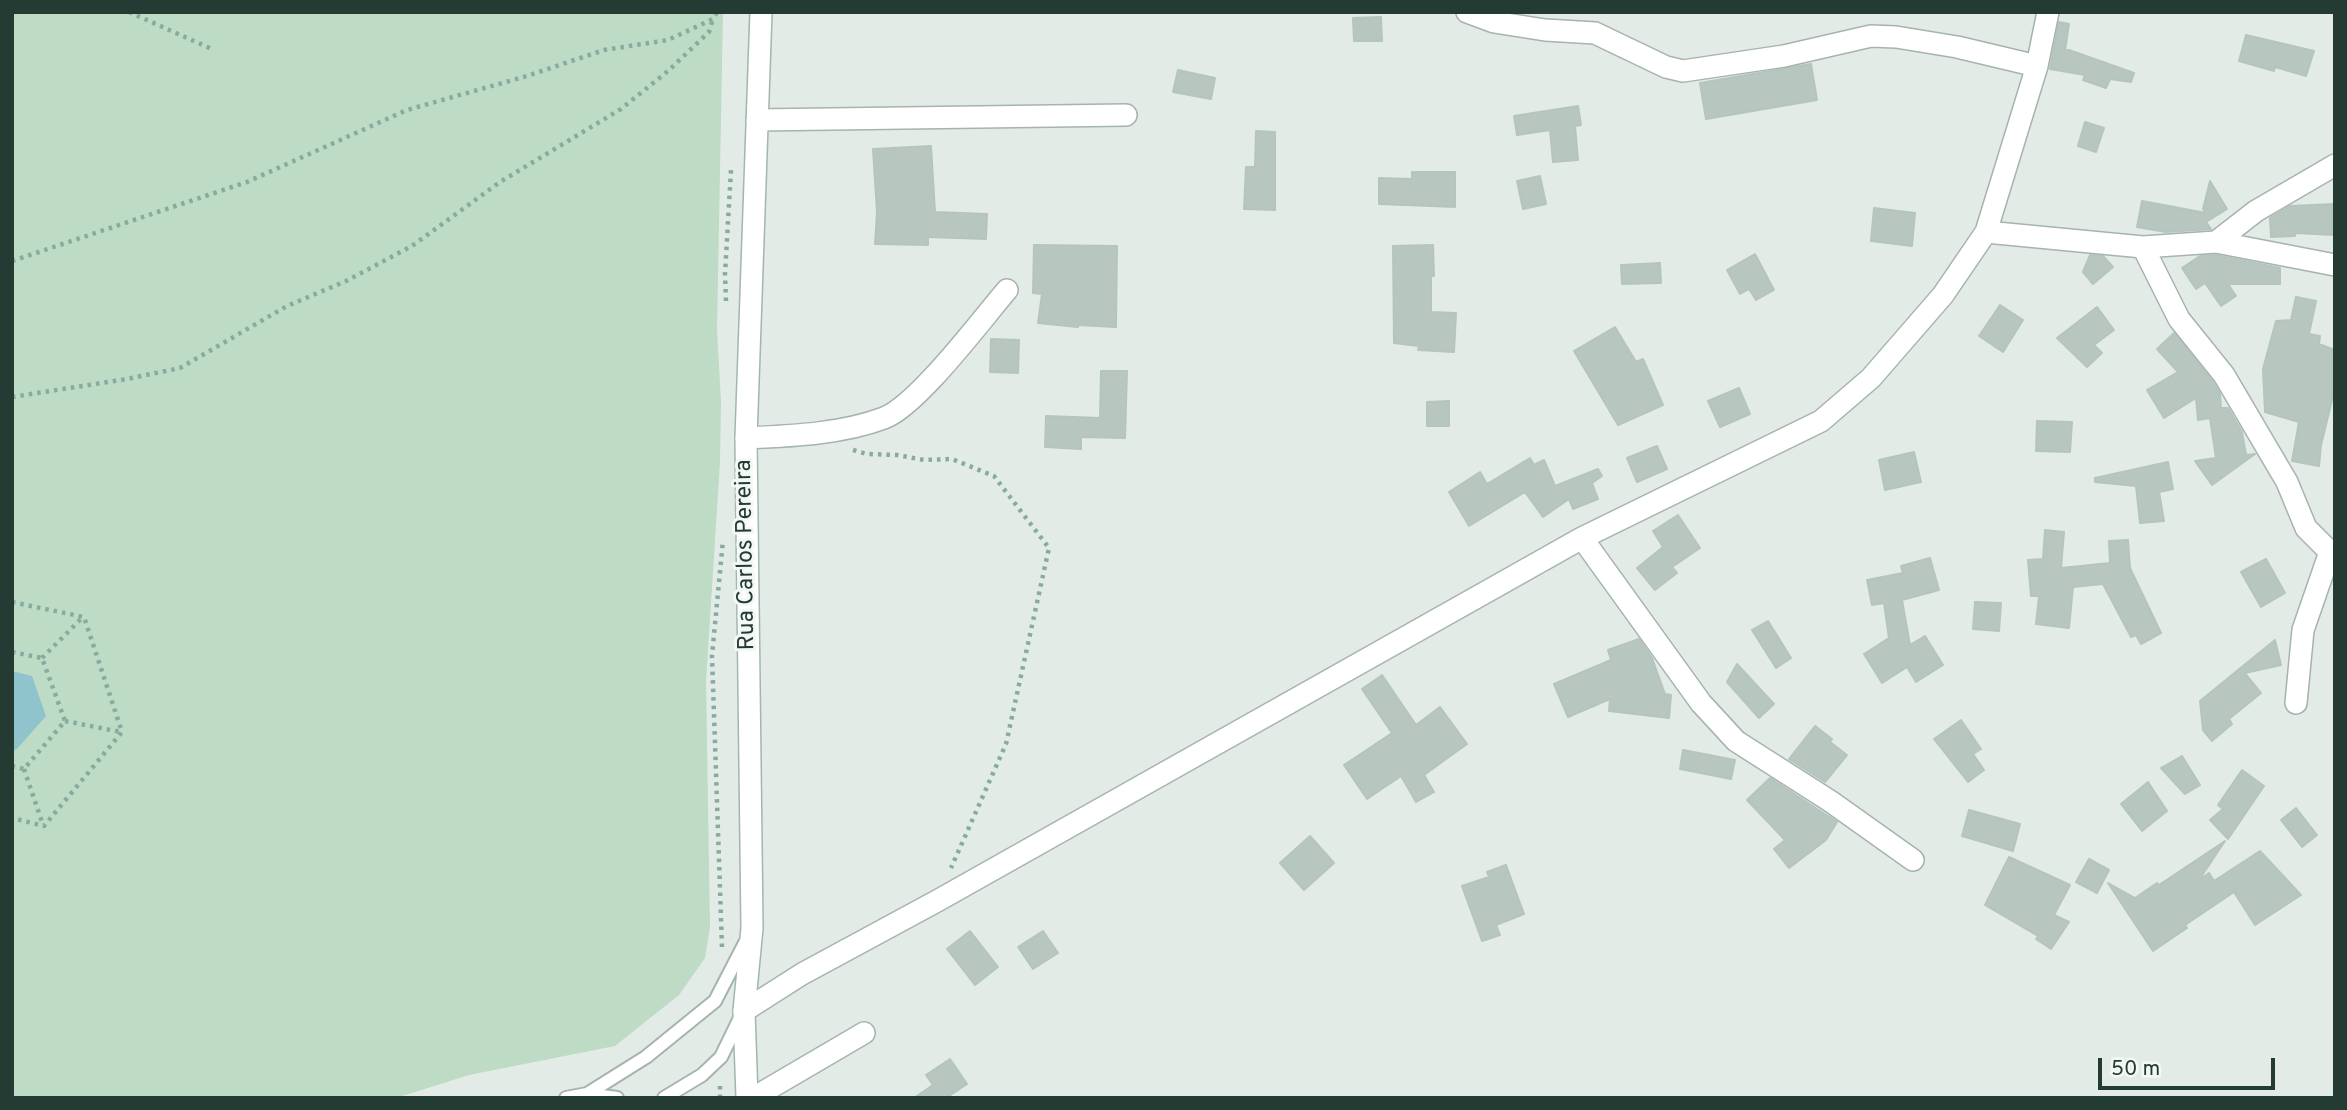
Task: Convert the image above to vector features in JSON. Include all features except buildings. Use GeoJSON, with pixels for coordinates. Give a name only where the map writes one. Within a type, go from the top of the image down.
{"type":"FeatureCollection","features":[{"type":"Feature","properties":{"kind":"street","name":"Rua Carlos Pereira"},"geometry":{"type":"LineString","coordinates":[[747,1098],[744,1011],[752,928],[746,438],[761,12]]}},
{"type":"Feature","properties":{"kind":"street"},"geometry":{"type":"LineString","coordinates":[[1467,12],[1494,22],[1545,30],[1595,22],[1666,67],[1683,71],[1784,56],[1871,36],[1896,37],[1957,47],[2037,66]]}},
{"type":"Feature","properties":{"kind":"street"},"geometry":{"type":"LineString","coordinates":[[744,1011],[802,974],[937,901],[1582,538],[1822,421],[1871,378],[1889,358],[1943,295],[1986,232],[2037,66],[2048,12]]}},
{"type":"Feature","properties":{"kind":"street"},"geometry":{"type":"LineString","coordinates":[[757,120],[1126,114]]}},
{"type":"Feature","properties":{"kind":"street"},"geometry":{"type":"LineString","coordinates":[[2216,242],[2256,211],[2335,165]]}},
{"type":"Feature","properties":{"kind":"street"},"geometry":{"type":"LineString","coordinates":[[1986,232],[2143,247],[2216,242],[2335,265]]}},
{"type":"Feature","properties":{"kind":"street"},"geometry":{"type":"LineString","coordinates":[[2143,247],[2179,319],[2224,375],[2287,482],[2306,528],[2330,552],[2302,630],[2296,703]]}},
{"type":"Feature","properties":{"kind":"street"},"geometry":{"type":"LineString","coordinates":[[746,438],[798,436],[887,418],[936,374],[1007,290]]}},
{"type":"Feature","properties":{"kind":"street"},"geometry":{"type":"LineString","coordinates":[[1582,538],[1701,703],[1736,741],[1830,801],[1913,860]]}},
{"type":"Feature","properties":{"kind":"street"},"geometry":{"type":"LineString","coordinates":[[753,1098],[864,1033]]}},
{"type":"Feature","properties":{"kind":"lane"},"geometry":{"type":"LineString","coordinates":[[587,1094],[646,1057],[715,1001],[752,928]]}},
{"type":"Feature","properties":{"kind":"lane"},"geometry":{"type":"LineString","coordinates":[[664,1098],[702,1075],[721,1057],[744,1011]]}},
{"type":"Feature","properties":{"kind":"lane"},"geometry":{"type":"LineString","coordinates":[[566,1098],[587,1094],[617,1098]]}},
{"type":"Feature","properties":{"kind":"path"},"geometry":{"type":"LineString","coordinates":[[130,12],[214,50]]}},
{"type":"Feature","properties":{"kind":"path"},"geometry":{"type":"LineString","coordinates":[[12,397],[180,368],[287,306],[346,281],[412,246],[500,182],[621,109],[668,71],[709,32],[717,12]]}},
{"type":"Feature","properties":{"kind":"path"},"geometry":{"type":"LineString","coordinates":[[12,261],[247,181],[407,110],[527,76],[604,50],[668,40],[713,19]]}},
{"type":"Feature","properties":{"kind":"path"},"geometry":{"type":"LineString","coordinates":[[844,448],[867,454],[952,460],[993,476],[1049,548],[1006,744],[937,901]]}},
{"type":"Feature","properties":{"kind":"path"},"geometry":{"type":"LineString","coordinates":[[12,602],[83,617]]}},
{"type":"Feature","properties":{"kind":"path"},"geometry":{"type":"LineString","coordinates":[[42,658],[83,617]]}},
{"type":"Feature","properties":{"kind":"path"},"geometry":{"type":"LineString","coordinates":[[83,617],[122,732]]}},
{"type":"Feature","properties":{"kind":"path"},"geometry":{"type":"LineString","coordinates":[[12,652],[42,658]]}},
{"type":"Feature","properties":{"kind":"path"},"geometry":{"type":"LineString","coordinates":[[42,658],[65,721]]}},
{"type":"Feature","properties":{"kind":"path"},"geometry":{"type":"LineString","coordinates":[[65,721],[122,732]]}},
{"type":"Feature","properties":{"kind":"path"},"geometry":{"type":"LineString","coordinates":[[24,769],[65,721]]}},
{"type":"Feature","properties":{"kind":"path"},"geometry":{"type":"LineString","coordinates":[[44,826],[122,732]]}},
{"type":"Feature","properties":{"kind":"path"},"geometry":{"type":"LineString","coordinates":[[12,766],[24,769]]}},
{"type":"Feature","properties":{"kind":"path"},"geometry":{"type":"LineString","coordinates":[[24,769],[44,826]]}},
{"type":"Feature","properties":{"kind":"path"},"geometry":{"type":"LineString","coordinates":[[12,818],[44,826]]}},
{"type":"Feature","properties":{"kind":"green space"},"geometry":{"type":"Polygon","coordinates":[[[12,12],[723,12],[717,329],[721,402],[720,462],[706,681],[710,927],[705,958],[679,995],[615,1046],[469,1075],[396,1098],[12,1098],[12,12]]]}},
{"type":"Feature","properties":{"kind":"water"},"geometry":{"type":"Polygon","coordinates":[[[12,671],[32,676],[46,716],[16,750],[12,749],[12,671]]]}}]}
